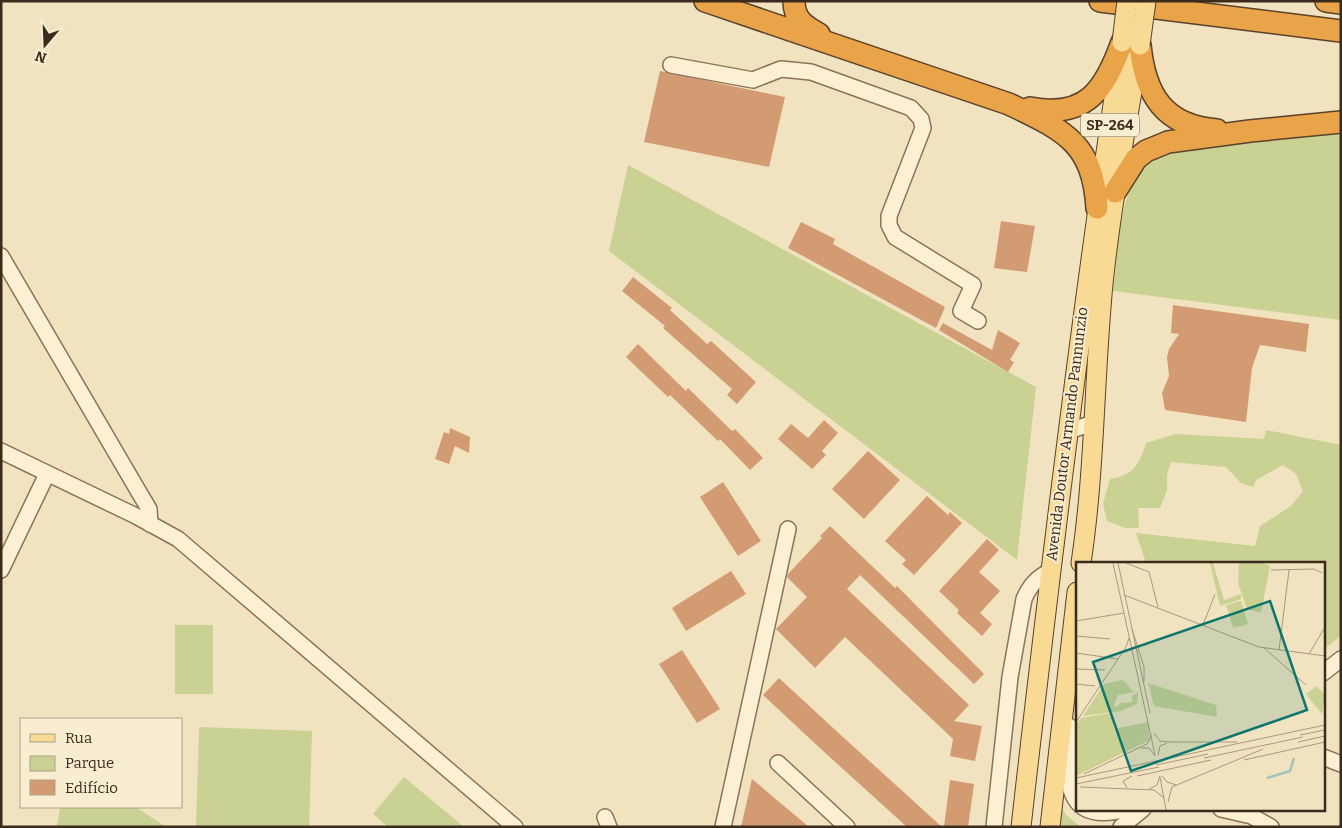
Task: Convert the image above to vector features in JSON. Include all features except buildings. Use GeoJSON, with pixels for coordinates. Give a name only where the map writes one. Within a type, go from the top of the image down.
{"type":"FeatureCollection","features":[{"type":"Feature","properties":{"kind":"highway"},"geometry":{"type":"LineString","coordinates":[[705,1],[1009,104],[1050,112],[1061,112],[1078,106],[1105,83],[1131,44]]}},
{"type":"Feature","properties":{"kind":"highway"},"geometry":{"type":"LineString","coordinates":[[794,1],[794,11],[801,24],[840,48]]}},
{"type":"Feature","properties":{"kind":"highway"},"geometry":{"type":"LineString","coordinates":[[1100,1],[1341,31]]}},
{"type":"Feature","properties":{"kind":"highway"},"geometry":{"type":"LineString","coordinates":[[1326,1],[1341,3]]}},
{"type":"Feature","properties":{"kind":"highway"},"geometry":{"type":"LineString","coordinates":[[1131,44],[1150,91],[1169,113],[1182,122],[1207,129],[1250,131]]}},
{"type":"Feature","properties":{"kind":"highway"},"geometry":{"type":"LineString","coordinates":[[1009,104],[1058,128],[1070,138],[1094,180],[1097,208]]}},
{"type":"Feature","properties":{"kind":"highway"},"geometry":{"type":"LineString","coordinates":[[1115,192],[1129,167],[1146,151],[1168,142],[1250,131],[1341,122]]}},
{"type":"Feature","properties":{"kind":"main road","name":"SP-264"},"geometry":{"type":"LineString","coordinates":[[1127,1],[1131,44]]}},
{"type":"Feature","properties":{"kind":"main road","name":"SP-264"},"geometry":{"type":"LineString","coordinates":[[1131,44],[1146,1]]}},
{"type":"Feature","properties":{"kind":"main road","name":"Avenida Doutor Armando Pannunzio"},"geometry":{"type":"LineString","coordinates":[[1081,559],[1086,524],[1103,282],[1131,44]]}},
{"type":"Feature","properties":{"kind":"main road","name":"Avenida Doutor Armando Pannunzio"},"geometry":{"type":"LineString","coordinates":[[1022,827],[1050,571],[1070,431],[1097,208],[1131,44]]}},
{"type":"Feature","properties":{"kind":"main road"},"geometry":{"type":"LineString","coordinates":[[1057,516],[1062,522],[1070,526],[1086,524]]}},
{"type":"Feature","properties":{"kind":"main road"},"geometry":{"type":"LineString","coordinates":[[1053,548],[1059,543],[1065,543],[1081,559]]}},
{"type":"Feature","properties":{"kind":"main road"},"geometry":{"type":"LineString","coordinates":[[1050,827],[1076,603]]}},
{"type":"Feature","properties":{"kind":"street"},"geometry":{"type":"LineString","coordinates":[[671,65],[753,80],[781,69],[811,72],[911,108],[920,119],[923,128],[888,216],[889,225],[895,236],[973,286],[961,311],[978,321]]}},
{"type":"Feature","properties":{"kind":"street"},"geometry":{"type":"LineString","coordinates":[[1,256],[149,509],[150,524]]}},
{"type":"Feature","properties":{"kind":"street"},"geometry":{"type":"LineString","coordinates":[[1070,431],[1094,423]]}},
{"type":"Feature","properties":{"kind":"street"},"geometry":{"type":"LineString","coordinates":[[1,451],[178,539],[509,825]]}},
{"type":"Feature","properties":{"kind":"street"},"geometry":{"type":"LineString","coordinates":[[1,570],[47,474]]}},
{"type":"Feature","properties":{"kind":"street"},"geometry":{"type":"LineString","coordinates":[[723,827],[788,529]]}},
{"type":"Feature","properties":{"kind":"street"},"geometry":{"type":"LineString","coordinates":[[994,827],[1010,677],[1024,599],[1029,588],[1038,578],[1050,571]]}},
{"type":"Feature","properties":{"kind":"street"},"geometry":{"type":"LineString","coordinates":[[1071,656],[1068,790],[1072,805],[1080,815],[1094,820],[1110,818],[1125,810]]}},
{"type":"Feature","properties":{"kind":"street"},"geometry":{"type":"LineString","coordinates":[[1324,672],[1341,660]]}},
{"type":"Feature","properties":{"kind":"street"},"geometry":{"type":"LineString","coordinates":[[1324,757],[1341,764]]}},
{"type":"Feature","properties":{"kind":"street"},"geometry":{"type":"LineString","coordinates":[[778,763],[847,827]]}},
{"type":"Feature","properties":{"kind":"street"},"geometry":{"type":"LineString","coordinates":[[1121,827],[1142,810]]}},
{"type":"Feature","properties":{"kind":"street"},"geometry":{"type":"LineString","coordinates":[[1243,811],[1271,827]]}},
{"type":"Feature","properties":{"kind":"green space"},"geometry":{"type":"Polygon","coordinates":[[[1341,130],[1341,320],[1113,291],[1118,240],[1126,202],[1131,185],[1139,171],[1150,159],[1170,149],[1341,130]]]}},
{"type":"Feature","properties":{"kind":"green space"},"geometry":{"type":"Polygon","coordinates":[[[628,165],[1036,387],[1017,560],[609,251],[628,165]]]}},
{"type":"Feature","properties":{"kind":"green space"},"geometry":{"type":"Polygon","coordinates":[[[1266,430],[1341,445],[1341,636],[1324,649],[1324,562],[1146,562],[1136,533],[1255,546],[1260,526],[1291,506],[1303,491],[1296,474],[1283,465],[1256,480],[1253,487],[1241,483],[1226,467],[1171,462],[1167,475],[1167,491],[1160,508],[1138,508],[1139,528],[1125,528],[1107,521],[1103,504],[1110,479],[1125,475],[1134,468],[1141,457],[1146,443],[1176,434],[1264,439],[1266,430]]]}},
{"type":"Feature","properties":{"kind":"green space"},"geometry":{"type":"Polygon","coordinates":[[[175,625],[213,625],[213,694],[175,694],[175,625]]]}},
{"type":"Feature","properties":{"kind":"green space"},"geometry":{"type":"Polygon","coordinates":[[[199,727],[312,731],[309,827],[196,827],[199,727]]]}},
{"type":"Feature","properties":{"kind":"green space"},"geometry":{"type":"Polygon","coordinates":[[[404,777],[464,827],[388,827],[373,814],[404,777]]]}},
{"type":"Feature","properties":{"kind":"green space"},"geometry":{"type":"Polygon","coordinates":[[[1060,805],[1066,815],[1081,827],[1057,827],[1060,805]]]}},
{"type":"Feature","properties":{"kind":"green space"},"geometry":{"type":"Polygon","coordinates":[[[60,808],[138,808],[166,827],[55,827],[58,823],[60,808]]]}}]}
